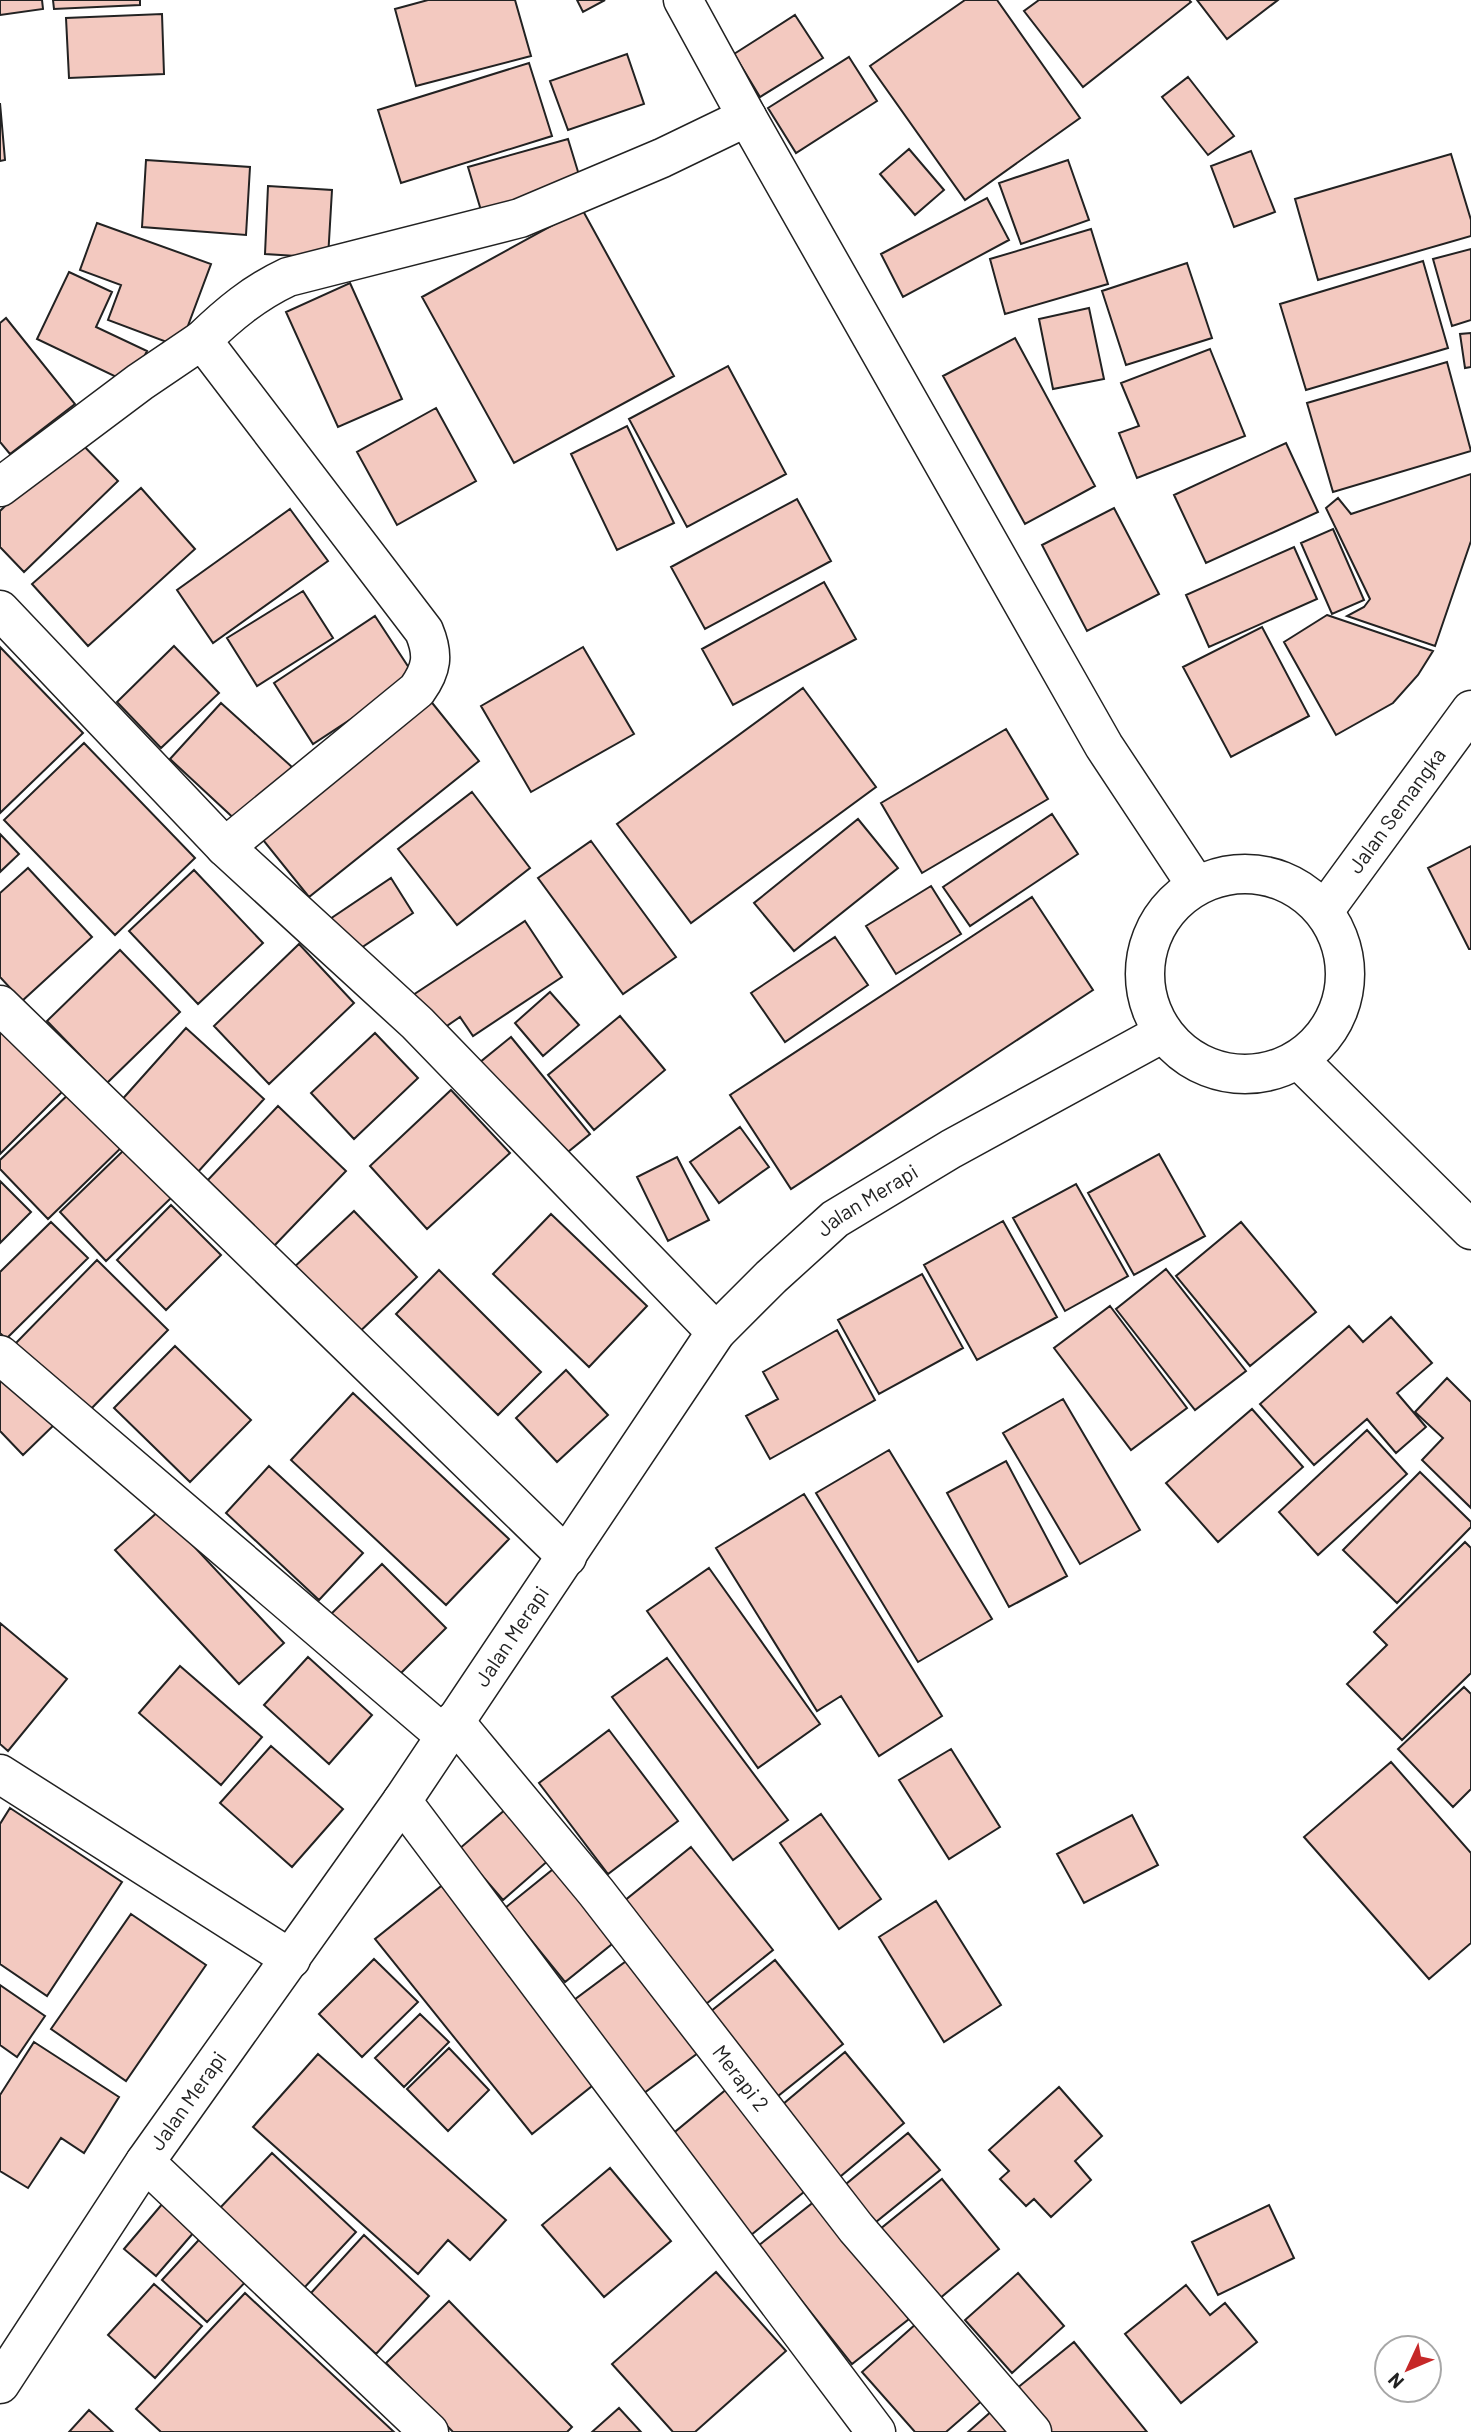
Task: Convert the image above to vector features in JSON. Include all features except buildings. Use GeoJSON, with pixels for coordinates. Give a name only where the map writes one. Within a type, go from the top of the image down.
{"type":"FeatureCollection","features":[{"type":"Feature","properties":{"kind":"street"},"geometry":{"type":"LineString","coordinates":[[683,0],[1104,746],[1196,885]]}},
{"type":"Feature","properties":{"kind":"street"},"geometry":{"type":"LineString","coordinates":[[0,486],[140,382],[202,340],[234,309],[261,290],[288,277],[520,218],[651,163],[747,117]]}},
{"type":"Feature","properties":{"kind":"street"},"geometry":{"type":"LineString","coordinates":[[202,340],[424,631],[431,647],[432,665],[417,690],[225,847]]}},
{"type":"Feature","properties":{"kind":"street"},"geometry":{"type":"LineString","coordinates":[[0,610],[225,847],[416,1023],[716,1332]]}},
{"type":"Feature","properties":{"kind":"street","name":"Jalan Semangka"},"geometry":{"type":"LineString","coordinates":[[1324,911],[1471,710]]}},
{"type":"Feature","properties":{"kind":"street"},"geometry":{"type":"LineString","coordinates":[[1229,874],[1265,875],[1298,888],[1324,911],[1340,940],[1346,974],[1341,1008],[1324,1038],[1299,1060],[1251,1075],[1201,1065],[1163,1033],[1151,1011],[1145,988],[1144,964],[1150,939],[1160,918],[1176,900],[1196,885],[1229,874]]}},
{"type":"Feature","properties":{"kind":"street"},"geometry":{"type":"LineString","coordinates":[[0,1005],[566,1558]]}},
{"type":"Feature","properties":{"kind":"street","name":"Jalan Merapi"},"geometry":{"type":"LineString","coordinates":[[0,2384],[145,2162],[402,1801],[716,1332],[835,1219],[951,1149],[1163,1033]]}},
{"type":"Feature","properties":{"kind":"street"},"geometry":{"type":"LineString","coordinates":[[1299,1060],[1471,1230]]}},
{"type":"Feature","properties":{"kind":"street","name":"Merapi 2"},"geometry":{"type":"LineString","coordinates":[[0,1355],[449,1728],[596,1892],[856,2228],[1032,2432]]}},
{"type":"Feature","properties":{"kind":"street"},"geometry":{"type":"LineString","coordinates":[[0,1774],[291,1959]]}},
{"type":"Feature","properties":{"kind":"street"},"geometry":{"type":"LineString","coordinates":[[402,1801],[876,2432]]}},
{"type":"Feature","properties":{"kind":"street"},"geometry":{"type":"LineString","coordinates":[[145,2162],[429,2432]]}}]}
